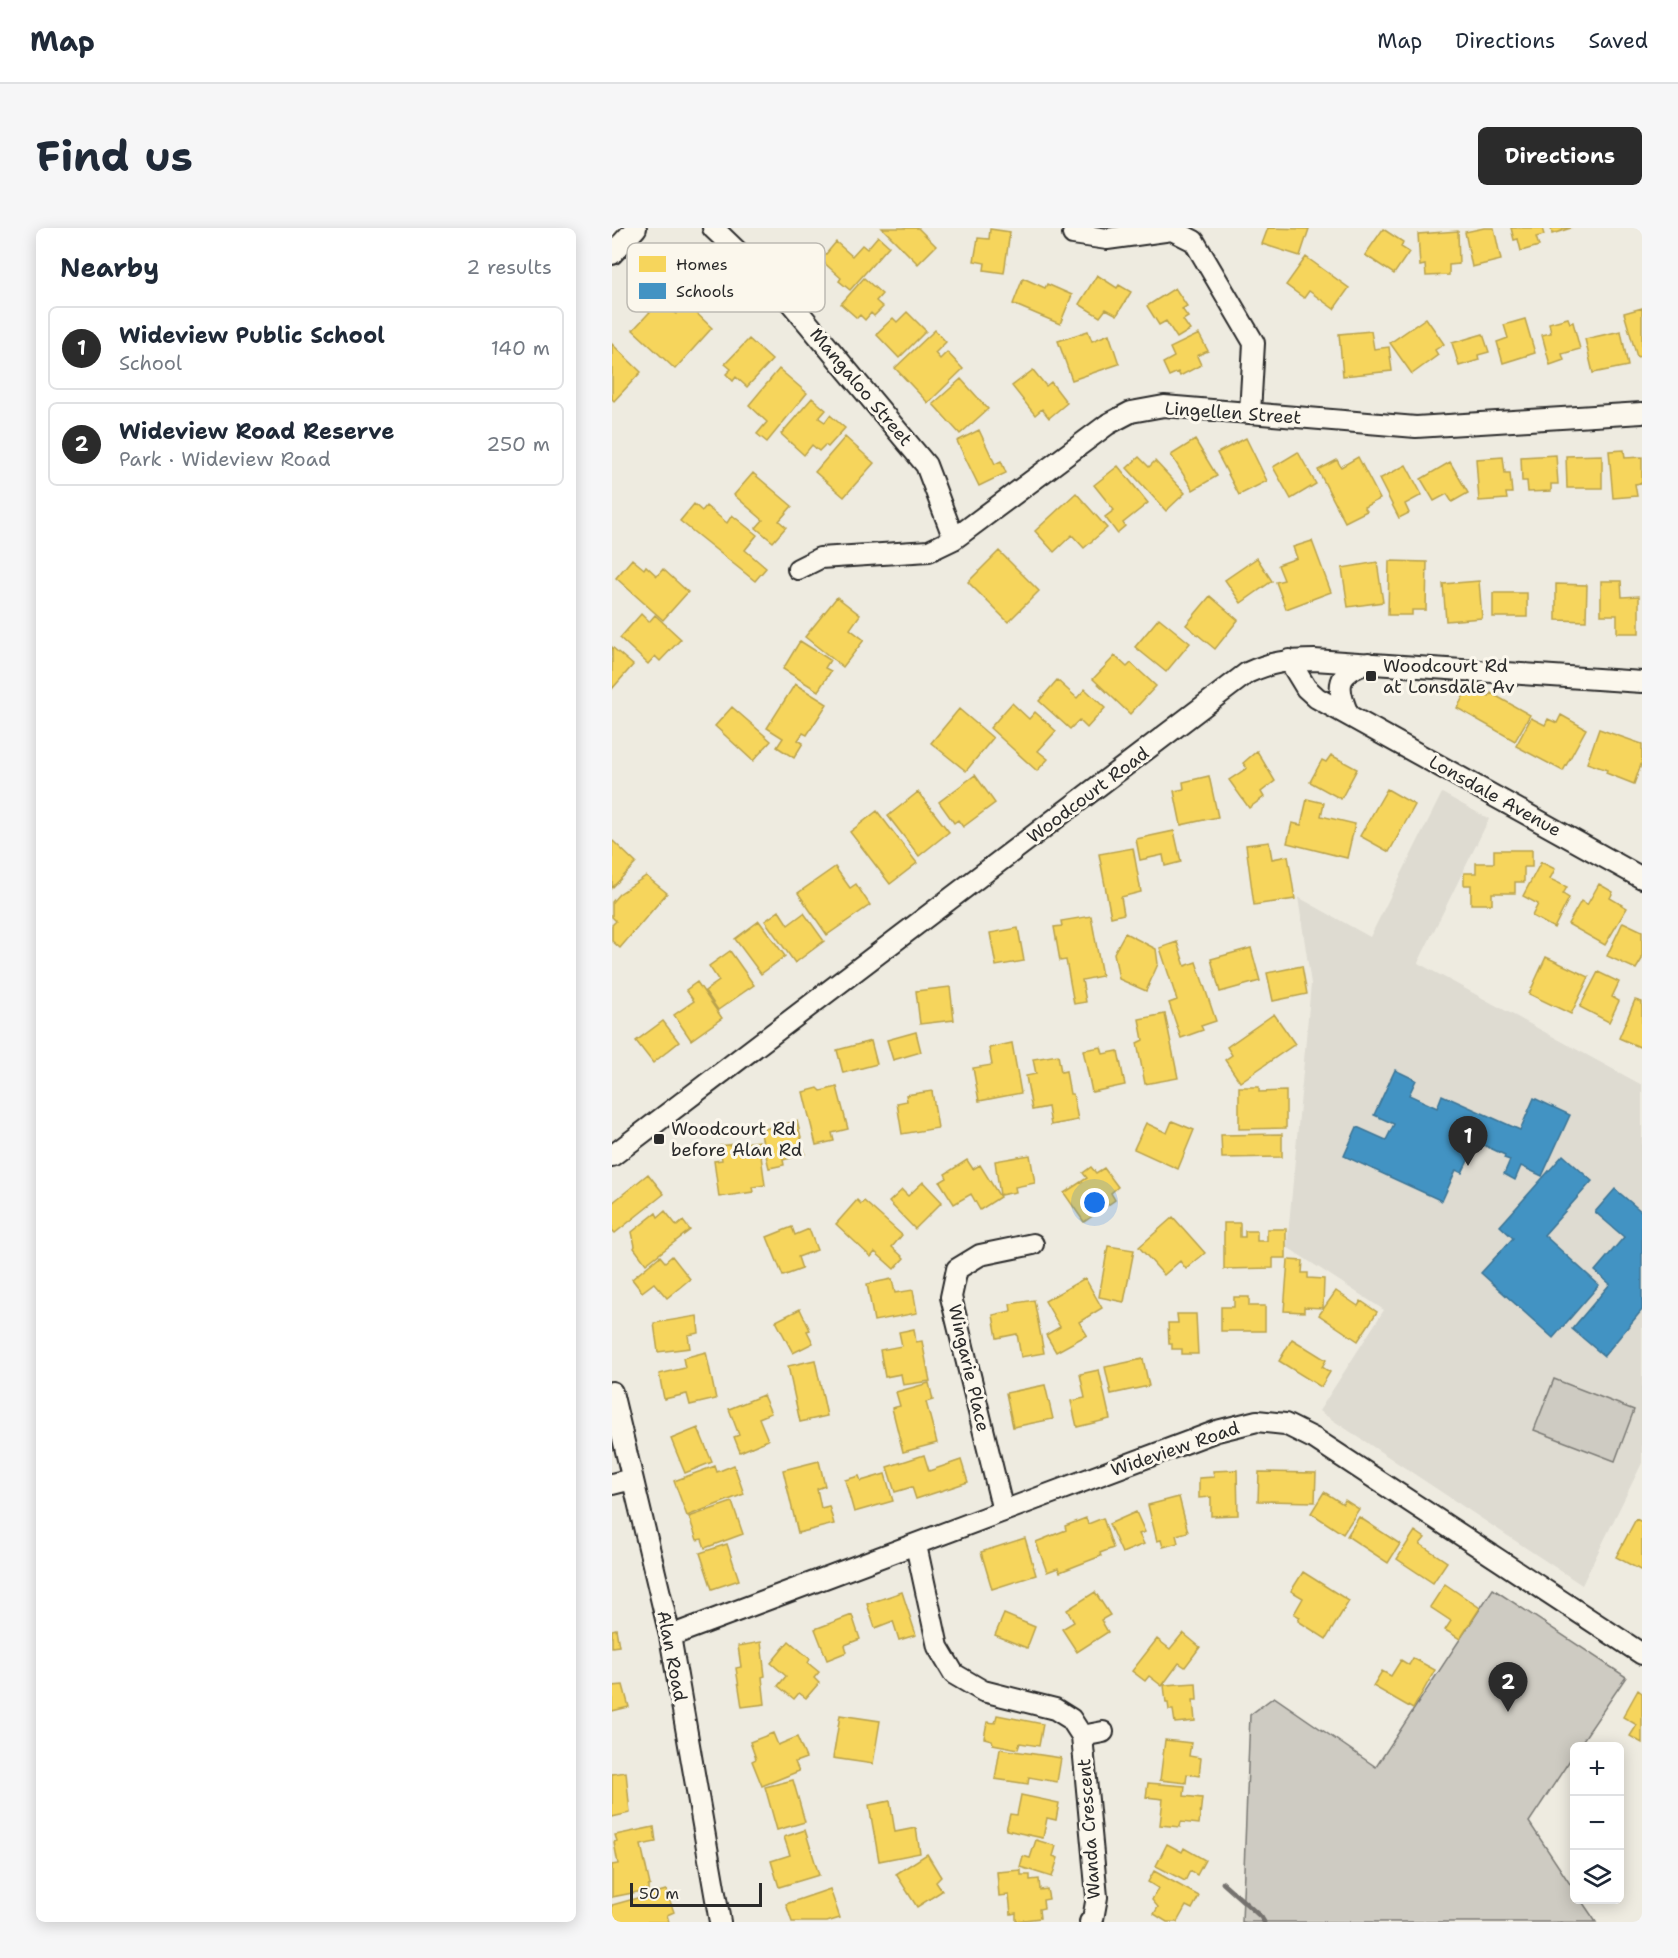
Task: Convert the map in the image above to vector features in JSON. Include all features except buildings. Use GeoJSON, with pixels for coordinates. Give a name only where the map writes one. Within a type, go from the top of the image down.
{"type":"FeatureCollection","features":[{"type":"Feature","properties":{"kind":"street"},"geometry":{"type":"LineString","coordinates":[[612,254],[636,228]]}},
{"type":"Feature","properties":{"kind":"street","name":"Mangaloo Street"},"geometry":{"type":"LineString","coordinates":[[713,228],[729,243]]}},
{"type":"Feature","properties":{"kind":"street"},"geometry":{"type":"LineString","coordinates":[[1073,234],[1107,239],[1172,230],[1194,241],[1254,343],[1251,413]]}},
{"type":"Feature","properties":{"kind":"street","name":"Mangaloo Street"},"geometry":{"type":"LineString","coordinates":[[798,312],[926,465],[954,539]]}},
{"type":"Feature","properties":{"kind":"street","name":"Lingellen Street"},"geometry":{"type":"LineString","coordinates":[[798,569],[820,558],[929,551],[954,539],[1108,424],[1131,412],[1164,406],[1416,427],[1642,412]]}},
{"type":"Feature","properties":{"kind":"street","name":"Woodcourt Road"},"geometry":{"type":"LineString","coordinates":[[612,1156],[1247,673],[1267,664],[1289,660],[1368,663],[1642,682]]}},
{"type":"Feature","properties":{"kind":"street","name":"Lonsdale Avenue"},"geometry":{"type":"LineString","coordinates":[[1289,660],[1306,688],[1317,698],[1642,878]]}},
{"type":"Feature","properties":{"kind":"street"},"geometry":{"type":"LineString","coordinates":[[1347,714],[1340,695],[1342,680],[1350,669],[1368,663]]}},
{"type":"Feature","properties":{"kind":"street","name":"Wingarie Place"},"geometry":{"type":"LineString","coordinates":[[1003,1511],[951,1297],[957,1269],[980,1255],[1033,1244]]}},
{"type":"Feature","properties":{"kind":"street","name":"Alan Road"},"geometry":{"type":"LineString","coordinates":[[612,1392],[670,1636],[720,1922]]}},
{"type":"Feature","properties":{"kind":"street","name":"Wideview Road"},"geometry":{"type":"LineString","coordinates":[[670,1636],[1217,1431],[1257,1421],[1285,1424],[1315,1439],[1642,1654]]}},
{"type":"Feature","properties":{"kind":"street"},"geometry":{"type":"LineString","coordinates":[[612,1484],[632,1479]]}},
{"type":"Feature","properties":{"kind":"street","name":"Wanda Crescent"},"geometry":{"type":"LineString","coordinates":[[916,1545],[938,1647],[954,1674],[983,1691],[1055,1709],[1071,1719],[1082,1736],[1097,1897],[1093,1919],[1090,1922]]}},
{"type":"Feature","properties":{"kind":"street","name":"Wanda Crescent"},"geometry":{"type":"LineString","coordinates":[[1082,1736],[1103,1732]]}},
{"type":"Feature","properties":{"kind":"shaded area"},"geometry":{"type":"Polygon","coordinates":[[[1442,793],[1489,819],[1418,963],[1642,1085],[1642,1463],[1582,1585],[1319,1411],[1384,1310],[1287,1247],[1311,984],[1298,897],[1370,937],[1442,793]]]}},
{"type":"Feature","properties":{"kind":"shaded area"},"geometry":{"type":"Polygon","coordinates":[[[1554,1379],[1634,1410],[1615,1461],[1534,1430],[1554,1379]]]}},
{"type":"Feature","properties":{"kind":"shaded area"},"geometry":{"type":"Polygon","coordinates":[[[1493,1589],[1626,1677],[1582,1742],[1570,1742],[1570,1760],[1529,1822],[1570,1884],[1570,1904],[1584,1904],[1596,1922],[1242,1922],[1250,1715],[1274,1697],[1376,1767],[1493,1589]]]}},
{"type":"Feature","properties":{"kind":"waterway"},"geometry":{"type":"LineString","coordinates":[[1223,1883],[1264,1922]]}},
{"type":"Feature","properties":{"kind":"place","name":"Woodcourt Rd at Lonsdale Av"},"geometry":{"type":"Point","coordinates":[1371,676]}},
{"type":"Feature","properties":{"kind":"place","name":"Woodcourt Rd before Alan Rd"},"geometry":{"type":"Point","coordinates":[659,1139]}},
{"type":"Feature","properties":{"kind":"place","name":"Wideview Public School"},"geometry":{"type":"Point","coordinates":[1468,1166]}},
{"type":"Feature","properties":{"kind":"place","name":"Wideview Road Reserve"},"geometry":{"type":"Point","coordinates":[1508,1712]}}]}
